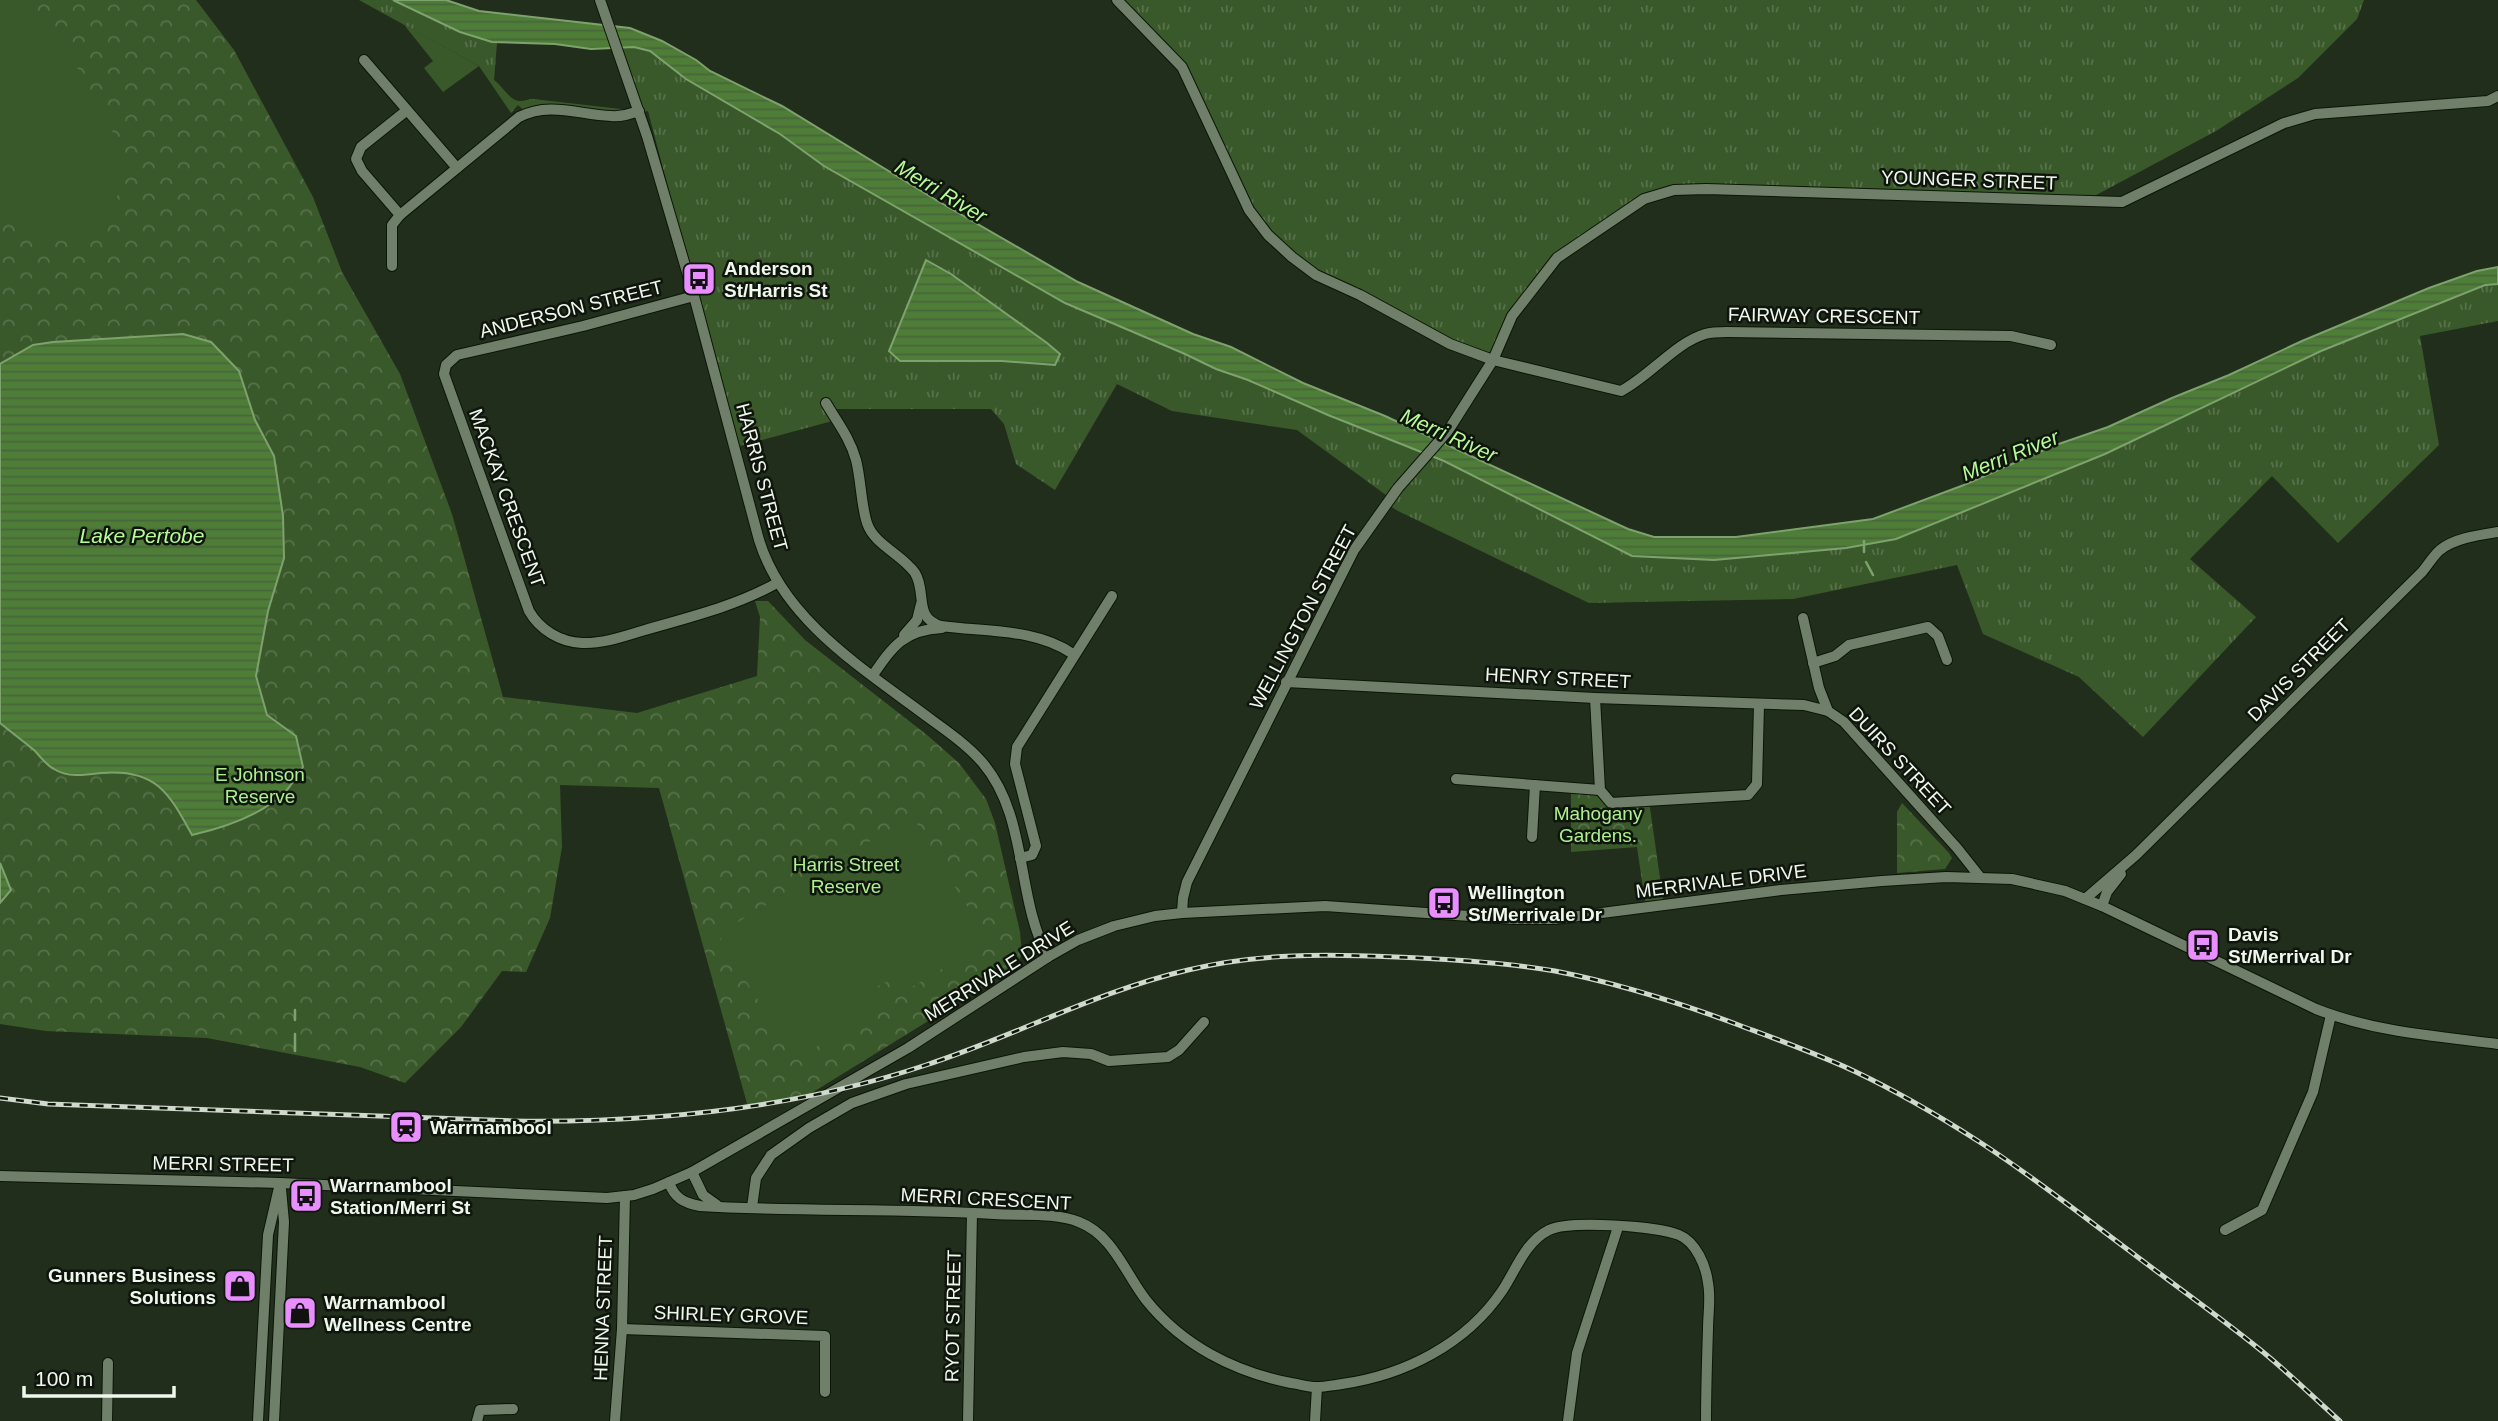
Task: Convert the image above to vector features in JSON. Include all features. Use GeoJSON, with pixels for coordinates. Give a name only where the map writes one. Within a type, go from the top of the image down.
{"type":"FeatureCollection","features":[{"type":"Feature","properties":{"kind":"street","name":"HARRIS STREET"},"geometry":{"type":"LineString","coordinates":[[600,0],[639,111],[694,296],[759,540],[777,583],[812,624],[970,750],[986,767],[1006,803],[1032,915],[1048,957]]}},
{"type":"Feature","properties":{"kind":"street","name":"FAIRWAY CRESCENT"},"geometry":{"type":"LineString","coordinates":[[1117,0],[1181,67],[1249,210],[1268,235],[1316,275],[1360,295],[1450,344],[1493,360],[1621,391],[1639,382],[1688,342],[1706,334],[1727,332],[2011,336],[2050,345]]}},
{"type":"Feature","properties":{"kind":"street"},"geometry":{"type":"LineString","coordinates":[[364,60],[457,168]]}},
{"type":"Feature","properties":{"kind":"street","name":"YOUNGER STREET"},"geometry":{"type":"LineString","coordinates":[[1493,360],[1512,316],[1557,258],[1644,199],[1674,190],[2122,202],[2284,123],[2315,114],[2488,102],[2498,96]]}},
{"type":"Feature","properties":{"kind":"street"},"geometry":{"type":"LineString","coordinates":[[392,266],[392,225],[519,117],[547,108],[609,117],[639,111]]}},
{"type":"Feature","properties":{"kind":"street"},"geometry":{"type":"LineString","coordinates":[[401,215],[362,171],[356,159],[361,148],[407,111]]}},
{"type":"Feature","properties":{"kind":"street","name":"ANDERSON STREET"},"geometry":{"type":"LineString","coordinates":[[457,355],[583,326],[694,296]]}},
{"type":"Feature","properties":{"kind":"street","name":"MACKAY CRESCENT"},"geometry":{"type":"LineString","coordinates":[[457,355],[446,365],[444,374],[528,611],[544,630],[566,640],[592,643],[618,638],[736,602],[777,583]]}},
{"type":"Feature","properties":{"kind":"street","name":"WELLINGTON STREET"},"geometry":{"type":"LineString","coordinates":[[1182,913],[1187,881],[1353,550],[1398,488],[1448,431],[1493,360]]}},
{"type":"Feature","properties":{"kind":"street"},"geometry":{"type":"LineString","coordinates":[[826,403],[846,434],[854,453],[867,524],[875,536],[914,572],[920,585],[921,611],[914,624],[892,647],[873,675]]}},
{"type":"Feature","properties":{"kind":"street","name":"DAVIS STREET"},"geometry":{"type":"LineString","coordinates":[[2085,899],[2136,856],[2423,572],[2440,550],[2455,542],[2498,532]]}},
{"type":"Feature","properties":{"kind":"street"},"geometry":{"type":"LineString","coordinates":[[1020,858],[1032,855],[1036,846],[1016,764],[1016,751],[1073,654],[1112,596]]}},
{"type":"Feature","properties":{"kind":"street"},"geometry":{"type":"LineString","coordinates":[[921,603],[923,612],[935,625],[1034,638],[1056,644],[1073,654]]}},
{"type":"Feature","properties":{"kind":"street","name":"DUIRS STREET"},"geometry":{"type":"LineString","coordinates":[[1803,618],[1819,688],[1828,711],[1844,722],[1980,877]]}},
{"type":"Feature","properties":{"kind":"street"},"geometry":{"type":"LineString","coordinates":[[892,647],[908,636],[924,630],[950,627]]}},
{"type":"Feature","properties":{"kind":"street"},"geometry":{"type":"LineString","coordinates":[[1813,663],[1835,656],[1849,645],[1928,627],[1938,636],[1947,660]]}},
{"type":"Feature","properties":{"kind":"street","name":"HENRY STREET"},"geometry":{"type":"LineString","coordinates":[[1286,682],[1595,698],[1804,705],[1828,711]]}},
{"type":"Feature","properties":{"kind":"street"},"geometry":{"type":"LineString","coordinates":[[1595,698],[1600,790],[1611,803],[1748,795],[1757,784],[1759,705]]}},
{"type":"Feature","properties":{"kind":"street"},"geometry":{"type":"LineString","coordinates":[[1456,779],[1600,790]]}},
{"type":"Feature","properties":{"kind":"street"},"geometry":{"type":"LineString","coordinates":[[1532,837],[1535,785]]}},
{"type":"Feature","properties":{"kind":"street","name":"DAVIS STREET"},"geometry":{"type":"LineString","coordinates":[[2102,906],[2107,892],[2136,856]]}},
{"type":"Feature","properties":{"kind":"street","name":"MERRIVALE DRIVE"},"geometry":{"type":"LineString","coordinates":[[692,1172],[908,1048],[1078,940],[1114,926],[1155,916],[1182,913],[1325,906],[1514,919],[1555,919],[1781,890],[1980,877],[2035,883],[2085,899],[2331,1015],[2372,1028],[2498,1044]]}},
{"type":"Feature","properties":{"kind":"street"},"geometry":{"type":"LineString","coordinates":[[2225,1230],[2262,1210],[2313,1092],[2331,1015]]}},
{"type":"Feature","properties":{"kind":"street"},"geometry":{"type":"LineString","coordinates":[[752,1207],[756,1178],[771,1155],[809,1128],[852,1103],[906,1084],[1024,1057],[1063,1052],[1091,1054],[1109,1061],[1168,1057],[1180,1050],[1204,1022]]}},
{"type":"Feature","properties":{"kind":"street"},"geometry":{"type":"LineString","coordinates":[[692,1172],[707,1200],[724,1206]]}},
{"type":"Feature","properties":{"kind":"street","name":"MERRI STREET"},"geometry":{"type":"LineString","coordinates":[[0,1176],[280,1182],[582,1197],[625,1196],[653,1189],[692,1172]]}},
{"type":"Feature","properties":{"kind":"street"},"geometry":{"type":"LineString","coordinates":[[258,1421],[268,1235],[280,1182]]}},
{"type":"Feature","properties":{"kind":"street"},"geometry":{"type":"LineString","coordinates":[[274,1421],[284,1222],[280,1182]]}},
{"type":"Feature","properties":{"kind":"street","name":"MERRI CRESCENT"},"geometry":{"type":"LineString","coordinates":[[669,1182],[674,1194],[689,1203],[1071,1219],[1090,1227],[1107,1240],[1146,1299],[1172,1328],[1188,1340],[1231,1365],[1251,1373],[1317,1387],[1362,1381],[1392,1373],[1442,1349],[1471,1327],[1489,1308],[1521,1258],[1537,1238],[1551,1228],[1579,1225],[1644,1227],[1683,1237],[1697,1251],[1708,1281],[1706,1421]]}},
{"type":"Feature","properties":{"kind":"street","name":"HENNA STREET"},"geometry":{"type":"LineString","coordinates":[[615,1421],[622,1329],[625,1196]]}},
{"type":"Feature","properties":{"kind":"street","name":"RYOT STREET"},"geometry":{"type":"LineString","coordinates":[[968,1421],[972,1213]]}},
{"type":"Feature","properties":{"kind":"street"},"geometry":{"type":"LineString","coordinates":[[1568,1421],[1577,1353],[1618,1227]]}},
{"type":"Feature","properties":{"kind":"street","name":"SHIRLEY GROVE"},"geometry":{"type":"LineString","coordinates":[[622,1329],[825,1336],[825,1392]]}},
{"type":"Feature","properties":{"kind":"street"},"geometry":{"type":"LineString","coordinates":[[107,1421],[108,1363]]}},
{"type":"Feature","properties":{"kind":"street"},"geometry":{"type":"LineString","coordinates":[[1315,1421],[1317,1387]]}},
{"type":"Feature","properties":{"kind":"street"},"geometry":{"type":"LineString","coordinates":[[477,1421],[480,1410],[513,1409]]}},
{"type":"Feature","properties":{"kind":"green space","name":"E Johnson Reserve"},"geometry":{"type":"Polygon","coordinates":[[[0,0],[196,0],[234,50],[313,197],[342,272],[400,374],[452,514],[503,697],[637,713],[757,676],[760,617],[755,601],[768,601],[805,640],[959,763],[986,799],[995,823],[1020,932],[1022,955],[1014,968],[810,1094],[748,1107],[659,788],[560,785],[562,847],[550,918],[526,972],[502,971],[461,1027],[405,1083],[360,1067],[207,1038],[46,1031],[0,1024],[0,0]]]}},
{"type":"Feature","properties":{"kind":"green space"},"geometry":{"type":"Polygon","coordinates":[[[359,0],[393,0],[461,32],[497,43],[494,80],[517,101],[533,99],[638,111],[616,48],[634,47],[650,51],[686,79],[780,134],[824,166],[1065,303],[1216,369],[1444,461],[1632,556],[1714,560],[1846,548],[1896,539],[2105,454],[2321,351],[2485,285],[2498,284],[2498,321],[2420,336],[2439,445],[2338,543],[2272,476],[2190,559],[2256,617],[2143,737],[2079,677],[1983,634],[1957,565],[1793,599],[1589,603],[1398,511],[1387,504],[1390,498],[1297,430],[1172,411],[1117,384],[1055,490],[1016,464],[1004,424],[991,409],[836,409],[836,420],[736,447],[648,111],[619,116],[527,113],[518,105],[511,113],[479,66],[359,0]]]}},
{"type":"Feature","properties":{"kind":"green space"},"geometry":{"type":"Polygon","coordinates":[[[1117,0],[2364,0],[2357,19],[2298,78],[2216,131],[2085,201],[1706,189],[1644,199],[1557,258],[1512,316],[1493,360],[1316,275],[1268,235],[1182,67],[1117,0]]]}},
{"type":"Feature","properties":{"kind":"green space"},"geometry":{"type":"Polygon","coordinates":[[[0,3],[31,6],[56,29],[123,151],[126,175],[111,211],[85,233],[60,241],[31,237],[6,215],[0,204],[0,3]]]}},
{"type":"Feature","properties":{"kind":"green space"},"geometry":{"type":"Polygon","coordinates":[[[405,26],[479,66],[443,92],[424,68],[433,61],[405,26]]]}},
{"type":"Feature","properties":{"kind":"green space","name":"Mahogany Gardens."},"geometry":{"type":"Polygon","coordinates":[[[1571,788],[1600,790],[1612,803],[1649,801],[1664,906],[1646,908],[1637,847],[1571,852],[1571,788]]]}},
{"type":"Feature","properties":{"kind":"green space"},"geometry":{"type":"Polygon","coordinates":[[[1902,803],[1949,853],[1952,858],[1945,869],[1897,873],[1897,812],[1902,803]]]}},
{"type":"Feature","properties":{"kind":"green space","name":"Harris Street Reserve"},"geometry":{"type":"Polygon","coordinates":[[[912,816],[988,941],[897,996],[888,981],[874,988],[884,1006],[794,1060],[718,934],[808,880],[818,895],[831,886],[822,870],[912,816]]]}},
{"type":"Feature","properties":{"kind":"water"},"geometry":{"type":"Polygon","coordinates":[[[393,0],[446,0],[479,11],[630,28],[662,41],[710,71],[782,106],[1078,282],[1193,334],[1231,347],[1303,383],[1385,416],[1628,529],[1654,537],[1736,537],[1873,519],[1964,485],[2053,446],[2108,427],[2429,288],[2477,271],[2498,267],[2498,284],[2485,285],[2321,351],[2105,454],[1896,539],[1846,548],[1714,560],[1632,556],[1444,461],[1216,369],[1065,303],[824,166],[780,134],[686,79],[650,51],[634,47],[591,49],[555,44],[492,42],[460,32],[393,0]]]}},
{"type":"Feature","properties":{"kind":"water"},"geometry":{"type":"Polygon","coordinates":[[[926,260],[951,274],[1047,343],[1060,354],[1055,365],[1002,361],[900,361],[889,351],[926,260]]]}},
{"type":"Feature","properties":{"kind":"water","name":"Lake Pertobe"},"geometry":{"type":"Polygon","coordinates":[[[183,334],[211,342],[239,371],[255,420],[274,456],[283,516],[284,558],[268,611],[256,676],[267,715],[296,736],[303,767],[286,791],[274,802],[216,829],[192,835],[168,796],[148,779],[120,773],[77,775],[59,772],[0,723],[0,364],[33,345],[183,334]]]}},
{"type":"Feature","properties":{"kind":"water"},"geometry":{"type":"Polygon","coordinates":[[[0,863],[11,890],[0,903],[0,863]]]}},
{"type":"Feature","properties":{"kind":"waterway"},"geometry":{"type":"LineString","coordinates":[[1864,541],[1864,552]]}},
{"type":"Feature","properties":{"kind":"waterway"},"geometry":{"type":"LineString","coordinates":[[1866,562],[1873,575]]}},
{"type":"Feature","properties":{"kind":"waterway"},"geometry":{"type":"LineString","coordinates":[[295,1010],[295,1020]]}},
{"type":"Feature","properties":{"kind":"waterway"},"geometry":{"type":"LineString","coordinates":[[295,1034],[295,1051]]}},
{"type":"Feature","properties":{"kind":"railway"},"geometry":{"type":"LineString","coordinates":[[0,1098],[48,1104],[514,1121],[671,1116],[774,1103],[876,1080],[959,1053],[1122,990],[1214,964],[1292,956],[1344,955],[1456,960],[1535,968],[1624,987],[1714,1016],[1842,1065],[1918,1105],[1978,1141],[2055,1195],[2269,1357],[2340,1421]]}},
{"type":"Feature","properties":{"kind":"place","name":"Anderson St/Harris St"},"geometry":{"type":"Point","coordinates":[699,279]}},
{"type":"Feature","properties":{"kind":"place","name":"Wellington St/Merrivale Dr"},"geometry":{"type":"Point","coordinates":[1444,903]}},
{"type":"Feature","properties":{"kind":"place","name":"Davis St/Merrival Dr"},"geometry":{"type":"Point","coordinates":[2203,945]}},
{"type":"Feature","properties":{"kind":"place","name":"Warrnambool"},"geometry":{"type":"Point","coordinates":[406,1127]}},
{"type":"Feature","properties":{"kind":"place","name":"Warrnambool Station/Merri St"},"geometry":{"type":"Point","coordinates":[306,1196]}},
{"type":"Feature","properties":{"kind":"place","name":"Gunners Business Solutions"},"geometry":{"type":"Point","coordinates":[240,1286]}},
{"type":"Feature","properties":{"kind":"place","name":"Warrnambool Wellness Centre"},"geometry":{"type":"Point","coordinates":[300,1313]}},
{"type":"Feature","properties":{"kind":"water label","name":"Merri River"},"geometry":{"type":"Point","coordinates":[941,191]}},
{"type":"Feature","properties":{"kind":"water label","name":"Merri River"},"geometry":{"type":"Point","coordinates":[1449,435]}},
{"type":"Feature","properties":{"kind":"water label","name":"Merri River"},"geometry":{"type":"Point","coordinates":[2010,455]}}]}
